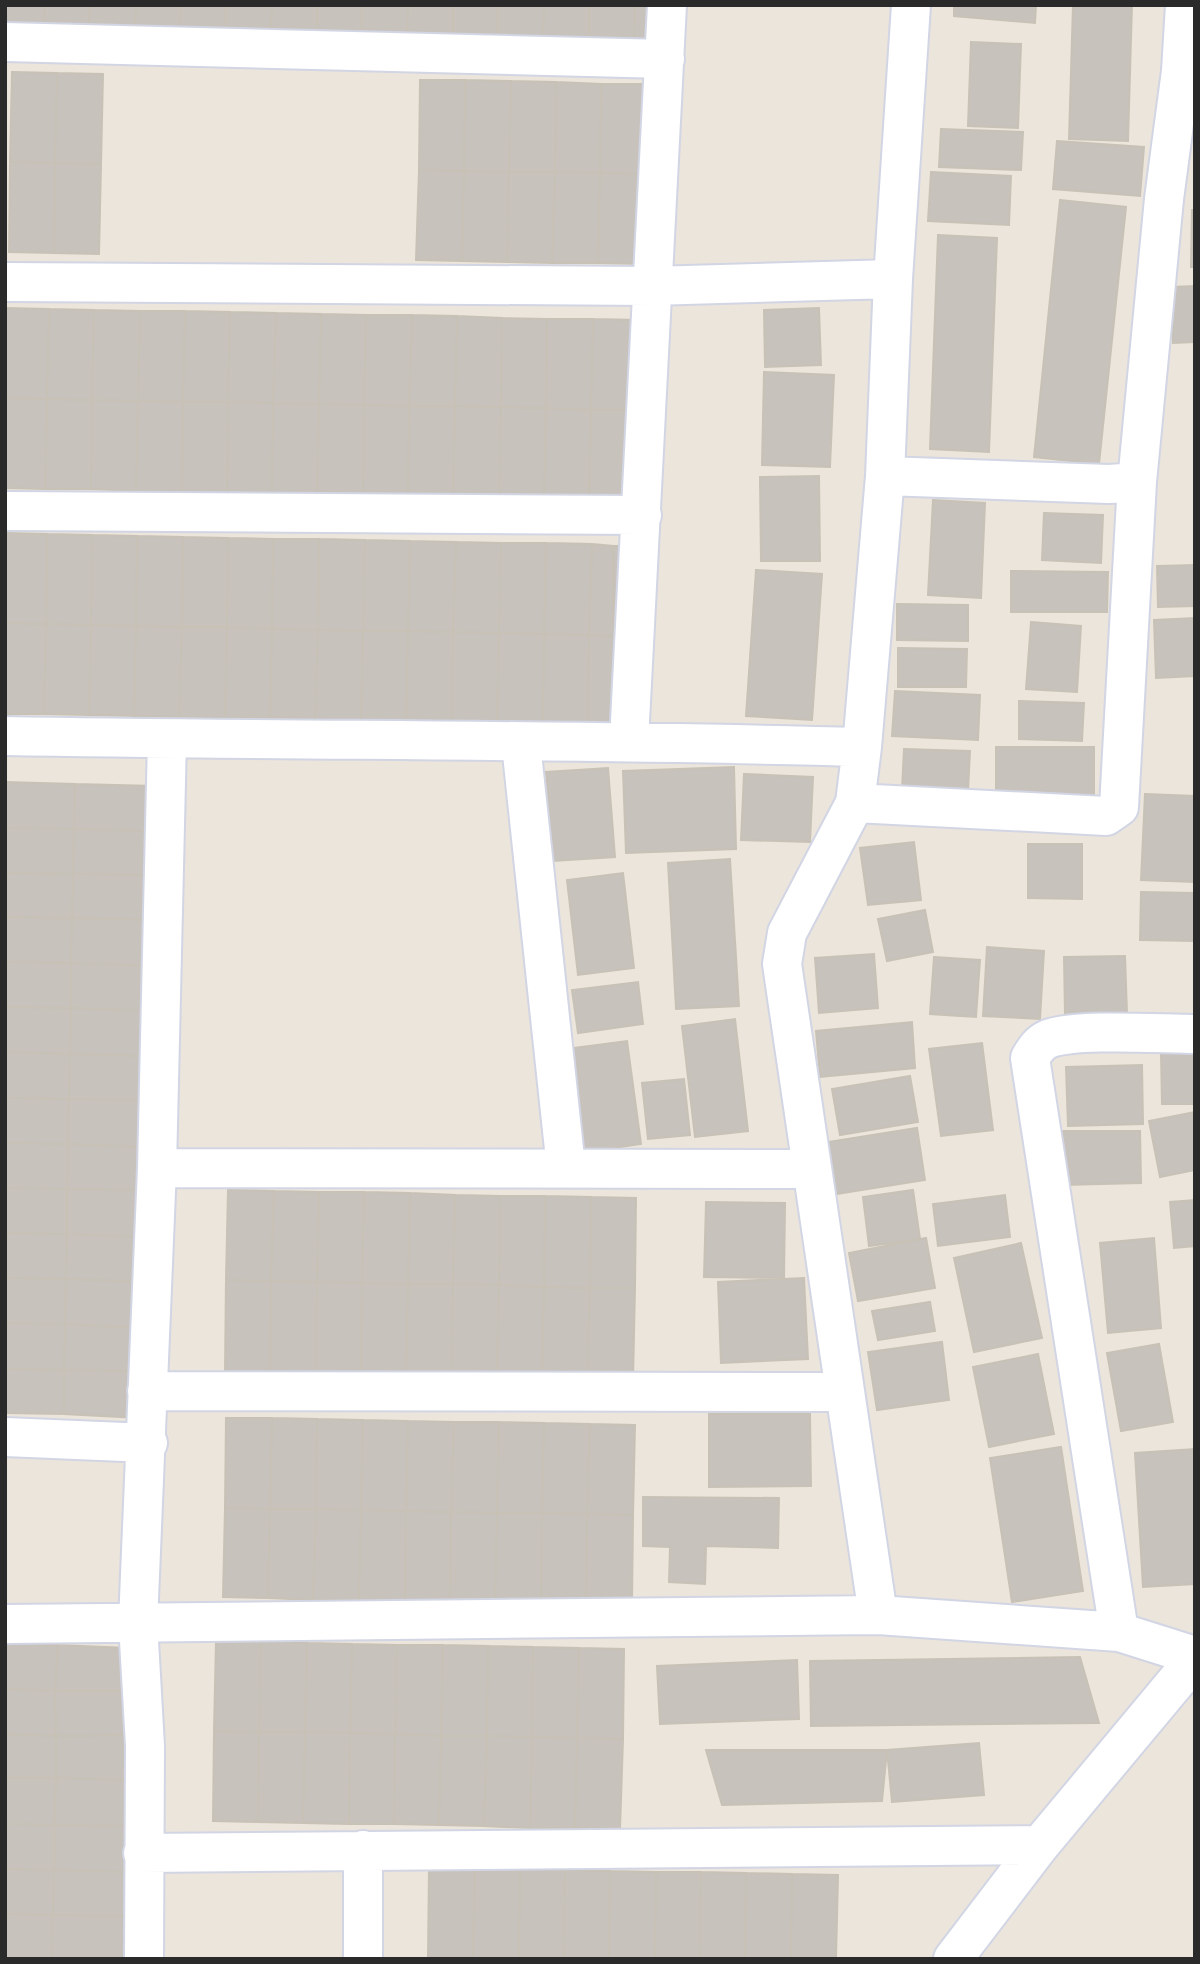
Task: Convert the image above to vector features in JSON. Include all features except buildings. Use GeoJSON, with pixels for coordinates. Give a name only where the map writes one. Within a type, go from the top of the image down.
{"type":"FeatureCollection","features":[{"type":"Feature","properties":{"kind":"street"},"geometry":{"type":"LineString","coordinates":[[629,741],[642,515],[650,286],[667,5]]}},
{"type":"Feature","properties":{"kind":"street"},"geometry":{"type":"LineString","coordinates":[[878,1615],[782,964],[787,933],[855,803],[884,476],[893,279],[911,5]]}},
{"type":"Feature","properties":{"kind":"street"},"geometry":{"type":"LineString","coordinates":[[855,803],[1106,816],[1119,807],[1137,482],[1180,200],[1188,71],[1185,5]]}},
{"type":"Feature","properties":{"kind":"street"},"geometry":{"type":"LineString","coordinates":[[5,42],[664,59]]}},
{"type":"Feature","properties":{"kind":"street"},"geometry":{"type":"LineString","coordinates":[[5,282],[650,286],[893,279]]}},
{"type":"Feature","properties":{"kind":"street"},"geometry":{"type":"LineString","coordinates":[[884,476],[1109,484],[1137,482]]}},
{"type":"Feature","properties":{"kind":"street"},"geometry":{"type":"LineString","coordinates":[[5,511],[642,515]]}},
{"type":"Feature","properties":{"kind":"street"},"geometry":{"type":"LineString","coordinates":[[5,736],[521,744],[629,741],[862,747]]}},
{"type":"Feature","properties":{"kind":"street"},"geometry":{"type":"LineString","coordinates":[[144,1959],[145,1746],[138,1623],[148,1443],[167,739]]}},
{"type":"Feature","properties":{"kind":"street"},"geometry":{"type":"LineString","coordinates":[[521,744],[566,1168]]}},
{"type":"Feature","properties":{"kind":"street"},"geometry":{"type":"LineString","coordinates":[[1119,1632],[1030,1058],[1037,1046],[1048,1039],[1069,1034],[1195,1034]]}},
{"type":"Feature","properties":{"kind":"street"},"geometry":{"type":"LineString","coordinates":[[157,1168],[812,1169]]}},
{"type":"Feature","properties":{"kind":"street"},"geometry":{"type":"LineString","coordinates":[[148,1391],[845,1392]]}},
{"type":"Feature","properties":{"kind":"street"},"geometry":{"type":"LineString","coordinates":[[5,1437],[148,1443]]}},
{"type":"Feature","properties":{"kind":"street"},"geometry":{"type":"LineString","coordinates":[[5,1624],[878,1615],[1119,1632],[1195,1658],[1040,1845],[953,1959]]}},
{"type":"Feature","properties":{"kind":"street"},"geometry":{"type":"LineString","coordinates":[[143,1853],[1040,1845]]}},
{"type":"Feature","properties":{"kind":"street"},"geometry":{"type":"LineString","coordinates":[[363,1850],[363,1959]]}}]}
